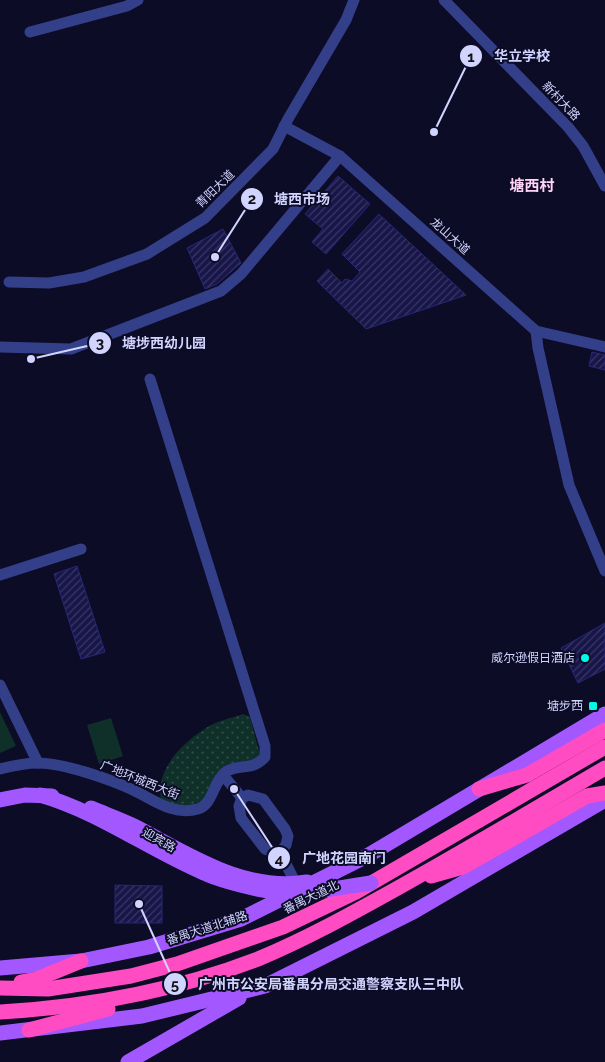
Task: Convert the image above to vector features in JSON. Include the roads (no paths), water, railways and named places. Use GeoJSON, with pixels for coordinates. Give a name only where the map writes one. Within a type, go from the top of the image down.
{"type":"FeatureCollection","features":[{"type":"Feature","properties":{"kind":"highway"},"geometry":{"type":"LineString","coordinates":[[480,789],[527,775],[605,730]]}},
{"type":"Feature","properties":{"kind":"highway","name":"番禺大道北"},"geometry":{"type":"LineString","coordinates":[[0,986],[48,989],[99,981],[167,966],[282,927],[371,883],[605,747]]}},
{"type":"Feature","properties":{"kind":"highway"},"geometry":{"type":"LineString","coordinates":[[29,1030],[132,1002],[257,959],[295,942],[406,884],[605,768]]}},
{"type":"Feature","properties":{"kind":"highway"},"geometry":{"type":"LineString","coordinates":[[406,884],[463,867],[605,786]]}},
{"type":"Feature","properties":{"kind":"highway"},"geometry":{"type":"LineString","coordinates":[[588,796],[605,793]]}},
{"type":"Feature","properties":{"kind":"highway"},"geometry":{"type":"LineString","coordinates":[[0,986],[37,979],[81,961]]}},
{"type":"Feature","properties":{"kind":"highway"},"geometry":{"type":"LineString","coordinates":[[0,1012],[120,998],[183,983]]}},
{"type":"Feature","properties":{"kind":"main road","name":"番禺大道北辅路"},"geometry":{"type":"LineString","coordinates":[[0,968],[81,961],[149,947],[241,919],[367,856],[605,714]]}},
{"type":"Feature","properties":{"kind":"main road","name":"迎宾路"},"geometry":{"type":"LineString","coordinates":[[0,800],[25,795],[77,802],[134,826],[183,853],[223,870],[263,881],[296,884],[318,880]]}},
{"type":"Feature","properties":{"kind":"main road"},"geometry":{"type":"LineString","coordinates":[[40,796],[63,802],[103,820],[205,874],[263,890],[312,892],[371,883]]}},
{"type":"Feature","properties":{"kind":"main road"},"geometry":{"type":"LineString","coordinates":[[128,1062],[223,1006],[413,912],[605,800]]}},
{"type":"Feature","properties":{"kind":"main road"},"geometry":{"type":"LineString","coordinates":[[0,1033],[142,1016],[265,986]]}},
{"type":"Feature","properties":{"kind":"street"},"geometry":{"type":"LineString","coordinates":[[30,32],[127,6],[138,0]]}},
{"type":"Feature","properties":{"kind":"street","name":"青阳大道"},"geometry":{"type":"LineString","coordinates":[[9,282],[49,283],[84,277],[147,254],[205,218],[274,149],[284,126],[346,20],[354,0]]}},
{"type":"Feature","properties":{"kind":"street","name":"新村大路"},"geometry":{"type":"LineString","coordinates":[[444,0],[568,127],[583,146],[605,186]]}},
{"type":"Feature","properties":{"kind":"street","name":"龙山大道"},"geometry":{"type":"LineString","coordinates":[[284,126],[340,156],[536,331],[605,347]]}},
{"type":"Feature","properties":{"kind":"street"},"geometry":{"type":"LineString","coordinates":[[0,347],[70,349],[220,291],[241,274],[340,156]]}},
{"type":"Feature","properties":{"kind":"street"},"geometry":{"type":"LineString","coordinates":[[536,331],[538,348],[569,485],[605,571]]}},
{"type":"Feature","properties":{"kind":"street"},"geometry":{"type":"LineString","coordinates":[[150,379],[265,746],[265,757],[257,765],[229,770],[223,775],[242,798]]}},
{"type":"Feature","properties":{"kind":"street"},"geometry":{"type":"LineString","coordinates":[[0,575],[81,549]]}},
{"type":"Feature","properties":{"kind":"street"},"geometry":{"type":"LineString","coordinates":[[0,685],[38,763]]}},
{"type":"Feature","properties":{"kind":"street","name":"广地环城西大街"},"geometry":{"type":"LineString","coordinates":[[0,769],[38,763],[71,768],[132,789],[175,810],[198,809],[207,804],[218,779],[223,775]]}},
{"type":"Feature","properties":{"kind":"street"},"geometry":{"type":"LineString","coordinates":[[256,796],[263,799],[286,829],[288,836],[286,845],[280,852],[265,849],[241,818],[239,806],[242,798],[256,796]]}},
{"type":"Feature","properties":{"kind":"street"},"geometry":{"type":"LineString","coordinates":[[280,852],[296,884]]}},
{"type":"Feature","properties":{"kind":"place","name":"华立学校"},"geometry":{"type":"Point","coordinates":[434,132]}},
{"type":"Feature","properties":{"kind":"place","name":"塘西市场"},"geometry":{"type":"Point","coordinates":[215,257]}},
{"type":"Feature","properties":{"kind":"place","name":"塘埗西幼儿园"},"geometry":{"type":"Point","coordinates":[31,359]}},
{"type":"Feature","properties":{"kind":"place","name":"威尔逊假日酒店"},"geometry":{"type":"Point","coordinates":[585,658]}},
{"type":"Feature","properties":{"kind":"place","name":"塘步西"},"geometry":{"type":"Point","coordinates":[593,706]}},
{"type":"Feature","properties":{"kind":"place","name":"广地花园南门"},"geometry":{"type":"Point","coordinates":[234,789]}},
{"type":"Feature","properties":{"kind":"place","name":"广州市公安局番禺分局交通警察支队三中队"},"geometry":{"type":"Point","coordinates":[139,904]}},
{"type":"Feature","properties":{"kind":"district","name":"塘西村"},"geometry":{"type":"Point","coordinates":[532,186]}}]}
